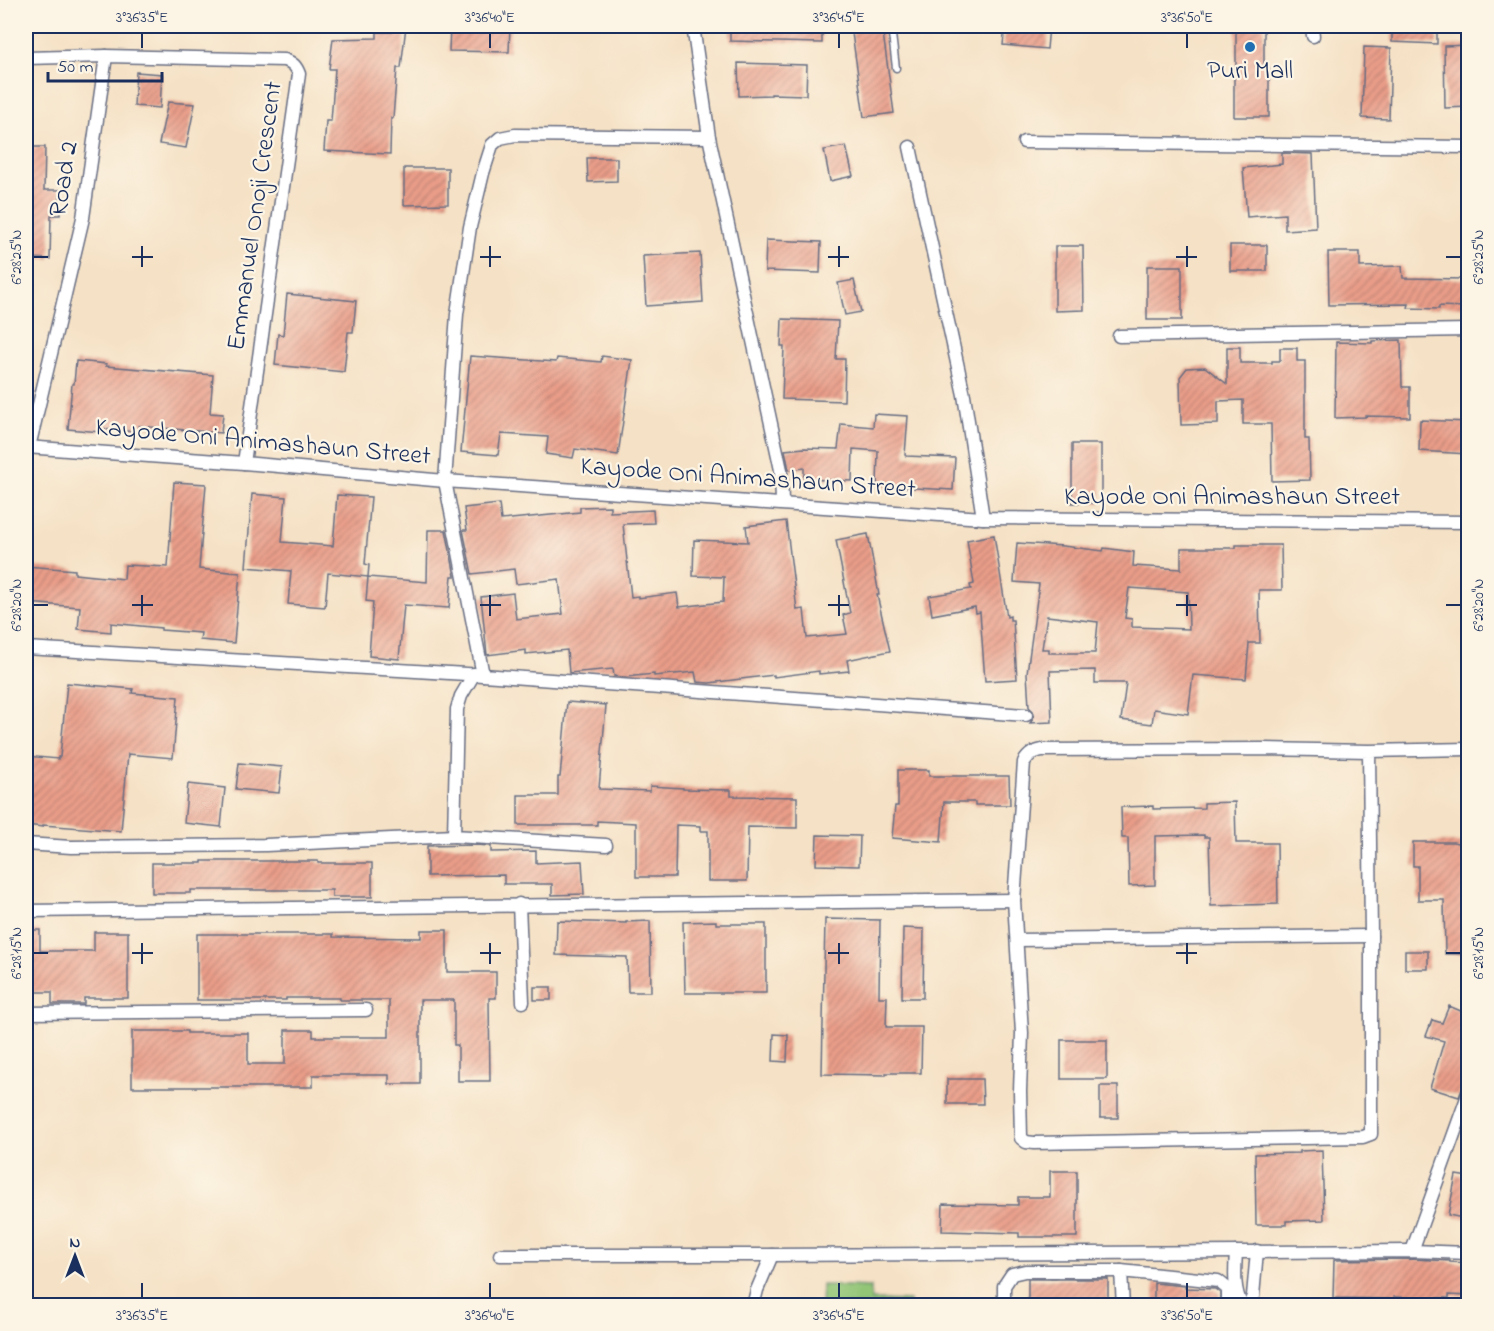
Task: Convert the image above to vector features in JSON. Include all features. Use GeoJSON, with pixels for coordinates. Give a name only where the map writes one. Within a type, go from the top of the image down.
{"type":"FeatureCollection","features":[{"type":"Feature","properties":{"kind":"street"},"geometry":{"type":"LineString","coordinates":[[693,26],[709,137],[781,470],[782,503]]}},
{"type":"Feature","properties":{"kind":"street","name":"Emmanuel Onoji Crescent"},"geometry":{"type":"LineString","coordinates":[[26,58],[105,56],[285,60],[297,68],[299,74],[244,463]]}},
{"type":"Feature","properties":{"kind":"street","name":"Road 2"},"geometry":{"type":"LineString","coordinates":[[27,447],[83,218],[105,56]]}},
{"type":"Feature","properties":{"kind":"street"},"geometry":{"type":"LineString","coordinates":[[454,836],[457,710],[461,696],[479,674],[445,481],[456,314],[470,227],[492,145],[500,138],[515,135],[709,137]]}},
{"type":"Feature","properties":{"kind":"street"},"geometry":{"type":"LineString","coordinates":[[1024,142],[1468,147]]}},
{"type":"Feature","properties":{"kind":"street"},"geometry":{"type":"LineString","coordinates":[[910,147],[964,395],[983,518]]}},
{"type":"Feature","properties":{"kind":"street"},"geometry":{"type":"LineString","coordinates":[[1119,336],[1468,330]]}},
{"type":"Feature","properties":{"kind":"street","name":"Kayode Oni Animashaun Street"},"geometry":{"type":"LineString","coordinates":[[27,447],[445,481],[983,518],[1468,522]]}},
{"type":"Feature","properties":{"kind":"street"},"geometry":{"type":"LineString","coordinates":[[26,648],[479,674],[1026,715]]}},
{"type":"Feature","properties":{"kind":"street"},"geometry":{"type":"LineString","coordinates":[[1369,751],[1371,1134],[1351,1137],[1034,1143],[1026,1142],[1021,1138],[1022,1033],[1014,900],[1024,762],[1028,756],[1042,750],[1468,749]]}},
{"type":"Feature","properties":{"kind":"street"},"geometry":{"type":"LineString","coordinates":[[26,844],[71,847],[266,845],[454,836],[606,844]]}},
{"type":"Feature","properties":{"kind":"street"},"geometry":{"type":"LineString","coordinates":[[26,911],[1014,900]]}},
{"type":"Feature","properties":{"kind":"street"},"geometry":{"type":"LineString","coordinates":[[519,904],[524,1002]]}},
{"type":"Feature","properties":{"kind":"street"},"geometry":{"type":"LineString","coordinates":[[1017,940],[1371,936]]}},
{"type":"Feature","properties":{"kind":"street"},"geometry":{"type":"LineString","coordinates":[[26,1013],[366,1010]]}},
{"type":"Feature","properties":{"kind":"street"},"geometry":{"type":"LineString","coordinates":[[1412,1251],[1468,1095]]}},
{"type":"Feature","properties":{"kind":"street"},"geometry":{"type":"LineString","coordinates":[[1250,1305],[1253,1296],[1257,1251]]}},
{"type":"Feature","properties":{"kind":"street"},"geometry":{"type":"LineString","coordinates":[[500,1255],[1257,1251],[1468,1253]]}},
{"type":"Feature","properties":{"kind":"street"},"geometry":{"type":"LineString","coordinates":[[1236,1252],[1237,1296],[1242,1305]]}},
{"type":"Feature","properties":{"kind":"street"},"geometry":{"type":"LineString","coordinates":[[753,1305],[772,1255]]}},
{"type":"Feature","properties":{"kind":"street"},"geometry":{"type":"LineString","coordinates":[[1004,1305],[1004,1286],[1012,1274],[1025,1271],[1121,1271],[1218,1281],[1228,1289],[1228,1305]]}},
{"type":"Feature","properties":{"kind":"street"},"geometry":{"type":"LineString","coordinates":[[1121,1271],[1123,1305]]}},
{"type":"Feature","properties":{"kind":"lane"},"geometry":{"type":"LineString","coordinates":[[891,26],[896,68]]}},
{"type":"Feature","properties":{"kind":"green space"},"geometry":{"type":"Polygon","coordinates":[[[822,1285],[871,1287],[871,1300],[909,1301],[909,1305],[821,1305],[822,1285]]]}},
{"type":"Feature","properties":{"kind":"building"},"geometry":{"type":"Polygon","coordinates":[[[392,26],[406,26],[401,68],[397,68],[393,118],[391,118],[390,154],[324,151],[326,121],[331,121],[335,69],[329,69],[333,39],[377,38],[377,32],[392,32],[392,26]]]}},
{"type":"Feature","properties":{"kind":"building"},"geometry":{"type":"Polygon","coordinates":[[[450,26],[510,26],[509,52],[449,51],[450,26]]]}},
{"type":"Feature","properties":{"kind":"building"},"geometry":{"type":"Polygon","coordinates":[[[851,26],[882,26],[894,113],[864,117],[851,26]]]}},
{"type":"Feature","properties":{"kind":"building"},"geometry":{"type":"Polygon","coordinates":[[[1005,26],[1049,26],[1047,49],[1003,45],[1005,26]]]}},
{"type":"Feature","properties":{"kind":"building"},"geometry":{"type":"Polygon","coordinates":[[[1236,26],[1264,26],[1264,68],[1269,68],[1269,117],[1234,117],[1236,26]]]}},
{"type":"Feature","properties":{"kind":"building"},"geometry":{"type":"Polygon","coordinates":[[[1392,26],[1437,26],[1437,44],[1392,42],[1392,26]]]}},
{"type":"Feature","properties":{"kind":"building"},"geometry":{"type":"Polygon","coordinates":[[[730,28],[822,28],[822,43],[730,41],[730,28]]]}},
{"type":"Feature","properties":{"kind":"building"},"geometry":{"type":"Polygon","coordinates":[[[1468,45],[1468,107],[1445,108],[1444,46],[1468,45]]]}},
{"type":"Feature","properties":{"kind":"building"},"geometry":{"type":"Polygon","coordinates":[[[1364,47],[1391,48],[1389,119],[1362,118],[1364,47]]]}},
{"type":"Feature","properties":{"kind":"building"},"geometry":{"type":"Polygon","coordinates":[[[738,63],[807,65],[806,95],[739,96],[738,63]]]}},
{"type":"Feature","properties":{"kind":"building"},"geometry":{"type":"Polygon","coordinates":[[[136,72],[162,74],[160,108],[134,106],[136,72]]]}},
{"type":"Feature","properties":{"kind":"building"},"geometry":{"type":"Polygon","coordinates":[[[168,102],[195,104],[186,148],[159,144],[168,102]]]}},
{"type":"Feature","properties":{"kind":"building"},"geometry":{"type":"Polygon","coordinates":[[[846,146],[853,176],[830,181],[824,150],[846,146]]]}},
{"type":"Feature","properties":{"kind":"building"},"geometry":{"type":"Polygon","coordinates":[[[26,147],[45,147],[44,190],[60,190],[60,215],[51,215],[50,259],[26,258],[26,147]]]}},
{"type":"Feature","properties":{"kind":"building"},"geometry":{"type":"Polygon","coordinates":[[[1282,153],[1313,154],[1316,228],[1285,230],[1285,214],[1247,217],[1243,168],[1282,164],[1282,153]]]}},
{"type":"Feature","properties":{"kind":"building"},"geometry":{"type":"Polygon","coordinates":[[[587,158],[617,158],[617,181],[588,182],[587,158]]]}},
{"type":"Feature","properties":{"kind":"building"},"geometry":{"type":"Polygon","coordinates":[[[404,168],[448,168],[448,204],[404,205],[404,168]]]}},
{"type":"Feature","properties":{"kind":"building"},"geometry":{"type":"Polygon","coordinates":[[[766,240],[821,242],[820,273],[765,271],[766,240]]]}},
{"type":"Feature","properties":{"kind":"building"},"geometry":{"type":"Polygon","coordinates":[[[1230,245],[1267,245],[1267,271],[1230,271],[1230,245]]]}},
{"type":"Feature","properties":{"kind":"building"},"geometry":{"type":"Polygon","coordinates":[[[1055,246],[1083,246],[1084,310],[1055,311],[1055,246]]]}},
{"type":"Feature","properties":{"kind":"building"},"geometry":{"type":"Polygon","coordinates":[[[1328,252],[1360,252],[1360,267],[1402,266],[1403,278],[1465,279],[1464,307],[1439,306],[1439,309],[1408,308],[1409,304],[1329,305],[1328,252]]]}},
{"type":"Feature","properties":{"kind":"building"},"geometry":{"type":"Polygon","coordinates":[[[700,253],[703,302],[646,306],[643,256],[700,253]]]}},
{"type":"Feature","properties":{"kind":"building"},"geometry":{"type":"Polygon","coordinates":[[[1147,266],[1182,266],[1182,320],[1147,320],[1147,266]]]}},
{"type":"Feature","properties":{"kind":"building"},"geometry":{"type":"Polygon","coordinates":[[[854,280],[861,312],[845,315],[838,283],[854,280]]]}},
{"type":"Feature","properties":{"kind":"building"},"geometry":{"type":"Polygon","coordinates":[[[287,294],[356,301],[353,332],[348,332],[344,372],[275,365],[278,334],[283,335],[287,294]]]}},
{"type":"Feature","properties":{"kind":"building"},"geometry":{"type":"Polygon","coordinates":[[[782,319],[838,321],[836,359],[845,359],[844,401],[782,399],[784,346],[781,346],[782,319]]]}},
{"type":"Feature","properties":{"kind":"building"},"geometry":{"type":"Polygon","coordinates":[[[1401,340],[1402,387],[1410,387],[1410,417],[1335,418],[1336,342],[1372,343],[1372,341],[1401,340]]]}},
{"type":"Feature","properties":{"kind":"building"},"geometry":{"type":"Polygon","coordinates":[[[1227,347],[1240,347],[1240,363],[1280,361],[1280,348],[1297,348],[1297,361],[1305,361],[1305,439],[1309,439],[1310,480],[1272,481],[1271,424],[1243,424],[1243,400],[1218,401],[1218,424],[1181,425],[1180,377],[1187,368],[1205,367],[1227,384],[1227,347]]]}},
{"type":"Feature","properties":{"kind":"building"},"geometry":{"type":"Polygon","coordinates":[[[470,356],[556,362],[557,358],[601,362],[602,356],[632,360],[618,455],[575,449],[573,458],[546,454],[548,437],[501,434],[498,455],[461,452],[470,356]]]}},
{"type":"Feature","properties":{"kind":"building"},"geometry":{"type":"Polygon","coordinates":[[[76,361],[107,364],[106,366],[213,375],[210,413],[223,414],[221,433],[139,426],[139,432],[68,429],[76,361]]]}},
{"type":"Feature","properties":{"kind":"building"},"geometry":{"type":"Polygon","coordinates":[[[874,414],[908,416],[906,456],[955,458],[953,490],[877,486],[878,451],[853,449],[852,481],[804,479],[804,468],[789,470],[785,450],[838,449],[841,424],[873,427],[874,414]]]}},
{"type":"Feature","properties":{"kind":"building"},"geometry":{"type":"Polygon","coordinates":[[[1420,420],[1468,422],[1468,454],[1419,451],[1420,420]]]}},
{"type":"Feature","properties":{"kind":"building"},"geometry":{"type":"Polygon","coordinates":[[[1072,444],[1101,444],[1101,503],[1072,503],[1072,444]]]}},
{"type":"Feature","properties":{"kind":"building"},"geometry":{"type":"Polygon","coordinates":[[[174,482],[206,484],[199,569],[240,573],[234,643],[200,640],[201,633],[111,623],[111,632],[78,629],[80,607],[26,603],[26,566],[75,570],[75,574],[124,579],[125,565],[168,567],[174,482]]]}},
{"type":"Feature","properties":{"kind":"building"},"geometry":{"type":"Polygon","coordinates":[[[252,494],[286,497],[282,542],[333,546],[337,495],[371,497],[365,564],[369,565],[368,577],[328,573],[325,607],[288,604],[291,571],[246,567],[252,494]]]}},
{"type":"Feature","properties":{"kind":"building"},"geometry":{"type":"Polygon","coordinates":[[[499,504],[501,520],[580,512],[580,507],[610,506],[610,512],[653,510],[654,523],[623,524],[631,597],[677,593],[679,607],[723,602],[724,577],[693,576],[694,540],[748,542],[746,526],[786,521],[797,610],[804,609],[807,638],[847,634],[843,615],[850,613],[836,540],[868,534],[879,595],[877,595],[890,651],[847,660],[849,671],[819,674],[819,671],[709,683],[697,682],[695,672],[625,677],[614,676],[613,669],[569,673],[567,650],[526,654],[526,650],[487,655],[481,597],[513,593],[516,619],[563,614],[559,579],[516,584],[514,569],[472,574],[463,530],[467,530],[464,508],[499,504]]]}},
{"type":"Feature","properties":{"kind":"building"},"geometry":{"type":"Polygon","coordinates":[[[428,530],[446,530],[455,576],[452,576],[449,608],[404,605],[399,659],[369,656],[373,602],[366,601],[368,577],[427,582],[428,530]]]}},
{"type":"Feature","properties":{"kind":"building"},"geometry":{"type":"Polygon","coordinates":[[[994,535],[1007,617],[1010,616],[1010,620],[1013,620],[1017,679],[985,681],[980,612],[976,613],[975,607],[932,615],[929,596],[971,589],[970,585],[974,584],[967,540],[994,535]]]}},
{"type":"Feature","properties":{"kind":"building"},"geometry":{"type":"Polygon","coordinates":[[[1017,543],[1134,552],[1133,566],[1181,569],[1181,548],[1281,545],[1282,590],[1259,590],[1260,643],[1249,643],[1246,679],[1193,675],[1188,714],[1154,709],[1152,724],[1121,720],[1126,683],[1095,683],[1095,670],[1050,671],[1052,722],[1030,723],[1034,715],[1029,707],[1027,673],[1039,584],[1014,582],[1017,543]],[[1129,588],[1125,618],[1132,619],[1132,627],[1189,629],[1188,592],[1129,588]],[[1047,616],[1042,649],[1049,649],[1049,653],[1095,653],[1098,622],[1047,616]]]}},
{"type":"Feature","properties":{"kind":"building"},"geometry":{"type":"Polygon","coordinates":[[[67,683],[133,689],[132,693],[178,697],[173,758],[128,754],[121,831],[26,825],[26,756],[58,759],[60,757],[67,683]]]}},
{"type":"Feature","properties":{"kind":"building"},"geometry":{"type":"Polygon","coordinates":[[[567,702],[606,705],[599,789],[650,791],[650,786],[731,790],[731,796],[797,797],[797,828],[748,827],[747,881],[708,881],[708,831],[701,831],[701,826],[676,825],[675,877],[636,877],[636,823],[597,821],[597,825],[518,825],[518,795],[558,795],[567,702]]]}},
{"type":"Feature","properties":{"kind":"building"},"geometry":{"type":"Polygon","coordinates":[[[239,763],[282,767],[279,793],[236,789],[239,763]]]}},
{"type":"Feature","properties":{"kind":"building"},"geometry":{"type":"Polygon","coordinates":[[[898,770],[929,770],[929,776],[1009,776],[1010,805],[944,802],[941,842],[892,838],[895,806],[898,806],[898,770]]]}},
{"type":"Feature","properties":{"kind":"building"},"geometry":{"type":"Polygon","coordinates":[[[188,784],[225,788],[221,827],[184,823],[188,784]]]}},
{"type":"Feature","properties":{"kind":"building"},"geometry":{"type":"Polygon","coordinates":[[[1235,802],[1236,843],[1277,843],[1278,904],[1211,906],[1209,837],[1204,837],[1204,835],[1155,836],[1155,885],[1129,886],[1128,838],[1122,838],[1121,807],[1204,808],[1204,803],[1235,802]]]}},
{"type":"Feature","properties":{"kind":"building"},"geometry":{"type":"Polygon","coordinates":[[[817,835],[860,836],[859,866],[816,865],[817,835]]]}},
{"type":"Feature","properties":{"kind":"building"},"geometry":{"type":"Polygon","coordinates":[[[1413,842],[1453,842],[1468,845],[1468,954],[1445,954],[1444,900],[1418,900],[1418,866],[1413,866],[1413,842]]]}},
{"type":"Feature","properties":{"kind":"building"},"geometry":{"type":"Polygon","coordinates":[[[427,846],[491,846],[491,852],[536,851],[536,863],[582,861],[584,894],[552,895],[552,884],[504,884],[504,875],[427,876],[427,846]]]}},
{"type":"Feature","properties":{"kind":"building"},"geometry":{"type":"Polygon","coordinates":[[[202,861],[372,863],[372,897],[332,897],[332,890],[191,890],[191,893],[152,893],[152,863],[202,863],[202,861]]]}},
{"type":"Feature","properties":{"kind":"building"},"geometry":{"type":"Polygon","coordinates":[[[825,919],[880,920],[879,997],[887,997],[886,1027],[922,1027],[921,1073],[822,1074],[825,919]]]}},
{"type":"Feature","properties":{"kind":"building"},"geometry":{"type":"Polygon","coordinates":[[[557,921],[626,923],[650,921],[651,992],[628,992],[627,957],[556,955],[557,921]]]}},
{"type":"Feature","properties":{"kind":"building"},"geometry":{"type":"Polygon","coordinates":[[[716,921],[716,924],[766,924],[766,993],[685,993],[683,922],[716,921]]]}},
{"type":"Feature","properties":{"kind":"building"},"geometry":{"type":"Polygon","coordinates":[[[903,928],[924,929],[923,998],[902,998],[903,928]]]}},
{"type":"Feature","properties":{"kind":"building"},"geometry":{"type":"Polygon","coordinates":[[[26,930],[40,930],[40,951],[94,951],[94,932],[128,932],[128,998],[84,998],[84,1004],[52,1004],[52,992],[26,992],[26,930]]]}},
{"type":"Feature","properties":{"kind":"building"},"geometry":{"type":"Polygon","coordinates":[[[421,930],[447,930],[447,972],[496,972],[496,998],[489,998],[490,1081],[458,1081],[458,1045],[454,1045],[454,1000],[420,1000],[420,1084],[389,1084],[389,1075],[313,1075],[313,1087],[132,1087],[132,1031],[248,1033],[248,1064],[285,1064],[285,1030],[313,1030],[313,1037],[389,1037],[389,1000],[286,998],[286,1000],[197,1000],[197,934],[333,934],[333,937],[421,938],[421,930]]]}},
{"type":"Feature","properties":{"kind":"building"},"geometry":{"type":"Polygon","coordinates":[[[1405,951],[1428,951],[1428,969],[1405,969],[1405,951]]]}},
{"type":"Feature","properties":{"kind":"building"},"geometry":{"type":"Polygon","coordinates":[[[534,987],[551,987],[551,1000],[534,1000],[534,987]]]}},
{"type":"Feature","properties":{"kind":"building"},"geometry":{"type":"Polygon","coordinates":[[[1449,1006],[1468,1014],[1468,1080],[1459,1097],[1430,1088],[1444,1041],[1426,1036],[1432,1020],[1442,1023],[1449,1006]]]}},
{"type":"Feature","properties":{"kind":"building"},"geometry":{"type":"Polygon","coordinates":[[[774,1034],[788,1035],[787,1062],[773,1061],[774,1034]]]}},
{"type":"Feature","properties":{"kind":"building"},"geometry":{"type":"Polygon","coordinates":[[[1061,1040],[1107,1040],[1107,1079],[1061,1079],[1061,1040]]]}},
{"type":"Feature","properties":{"kind":"building"},"geometry":{"type":"Polygon","coordinates":[[[947,1079],[982,1079],[983,1104],[947,1104],[947,1079]]]}},
{"type":"Feature","properties":{"kind":"building"},"geometry":{"type":"Polygon","coordinates":[[[1100,1086],[1118,1086],[1118,1118],[1100,1118],[1100,1086]]]}},
{"type":"Feature","properties":{"kind":"building"},"geometry":{"type":"Polygon","coordinates":[[[1322,1150],[1324,1220],[1286,1221],[1286,1225],[1256,1225],[1255,1154],[1322,1150]]]}},
{"type":"Feature","properties":{"kind":"building"},"geometry":{"type":"Polygon","coordinates":[[[1050,1171],[1077,1171],[1077,1237],[1019,1237],[1019,1233],[942,1231],[943,1204],[1018,1205],[1018,1197],[1050,1197],[1050,1171]]]}},
{"type":"Feature","properties":{"kind":"building"},"geometry":{"type":"Polygon","coordinates":[[[1456,1175],[1468,1177],[1468,1219],[1448,1215],[1456,1175]]]}},
{"type":"Feature","properties":{"kind":"building"},"geometry":{"type":"Polygon","coordinates":[[[1412,1259],[1468,1263],[1468,1296],[1394,1297],[1394,1299],[1333,1298],[1334,1260],[1412,1259]]]}},
{"type":"Feature","properties":{"kind":"building"},"geometry":{"type":"Polygon","coordinates":[[[1028,1279],[1108,1279],[1108,1305],[1028,1305],[1028,1279]]]}},
{"type":"Feature","properties":{"kind":"building"},"geometry":{"type":"Polygon","coordinates":[[[1154,1283],[1185,1286],[1185,1288],[1215,1289],[1220,1293],[1220,1305],[1154,1305],[1154,1283]]]}},
{"type":"Feature","properties":{"kind":"place","name":"Puri Mall"},"geometry":{"type":"Point","coordinates":[1250,47]}}]}
